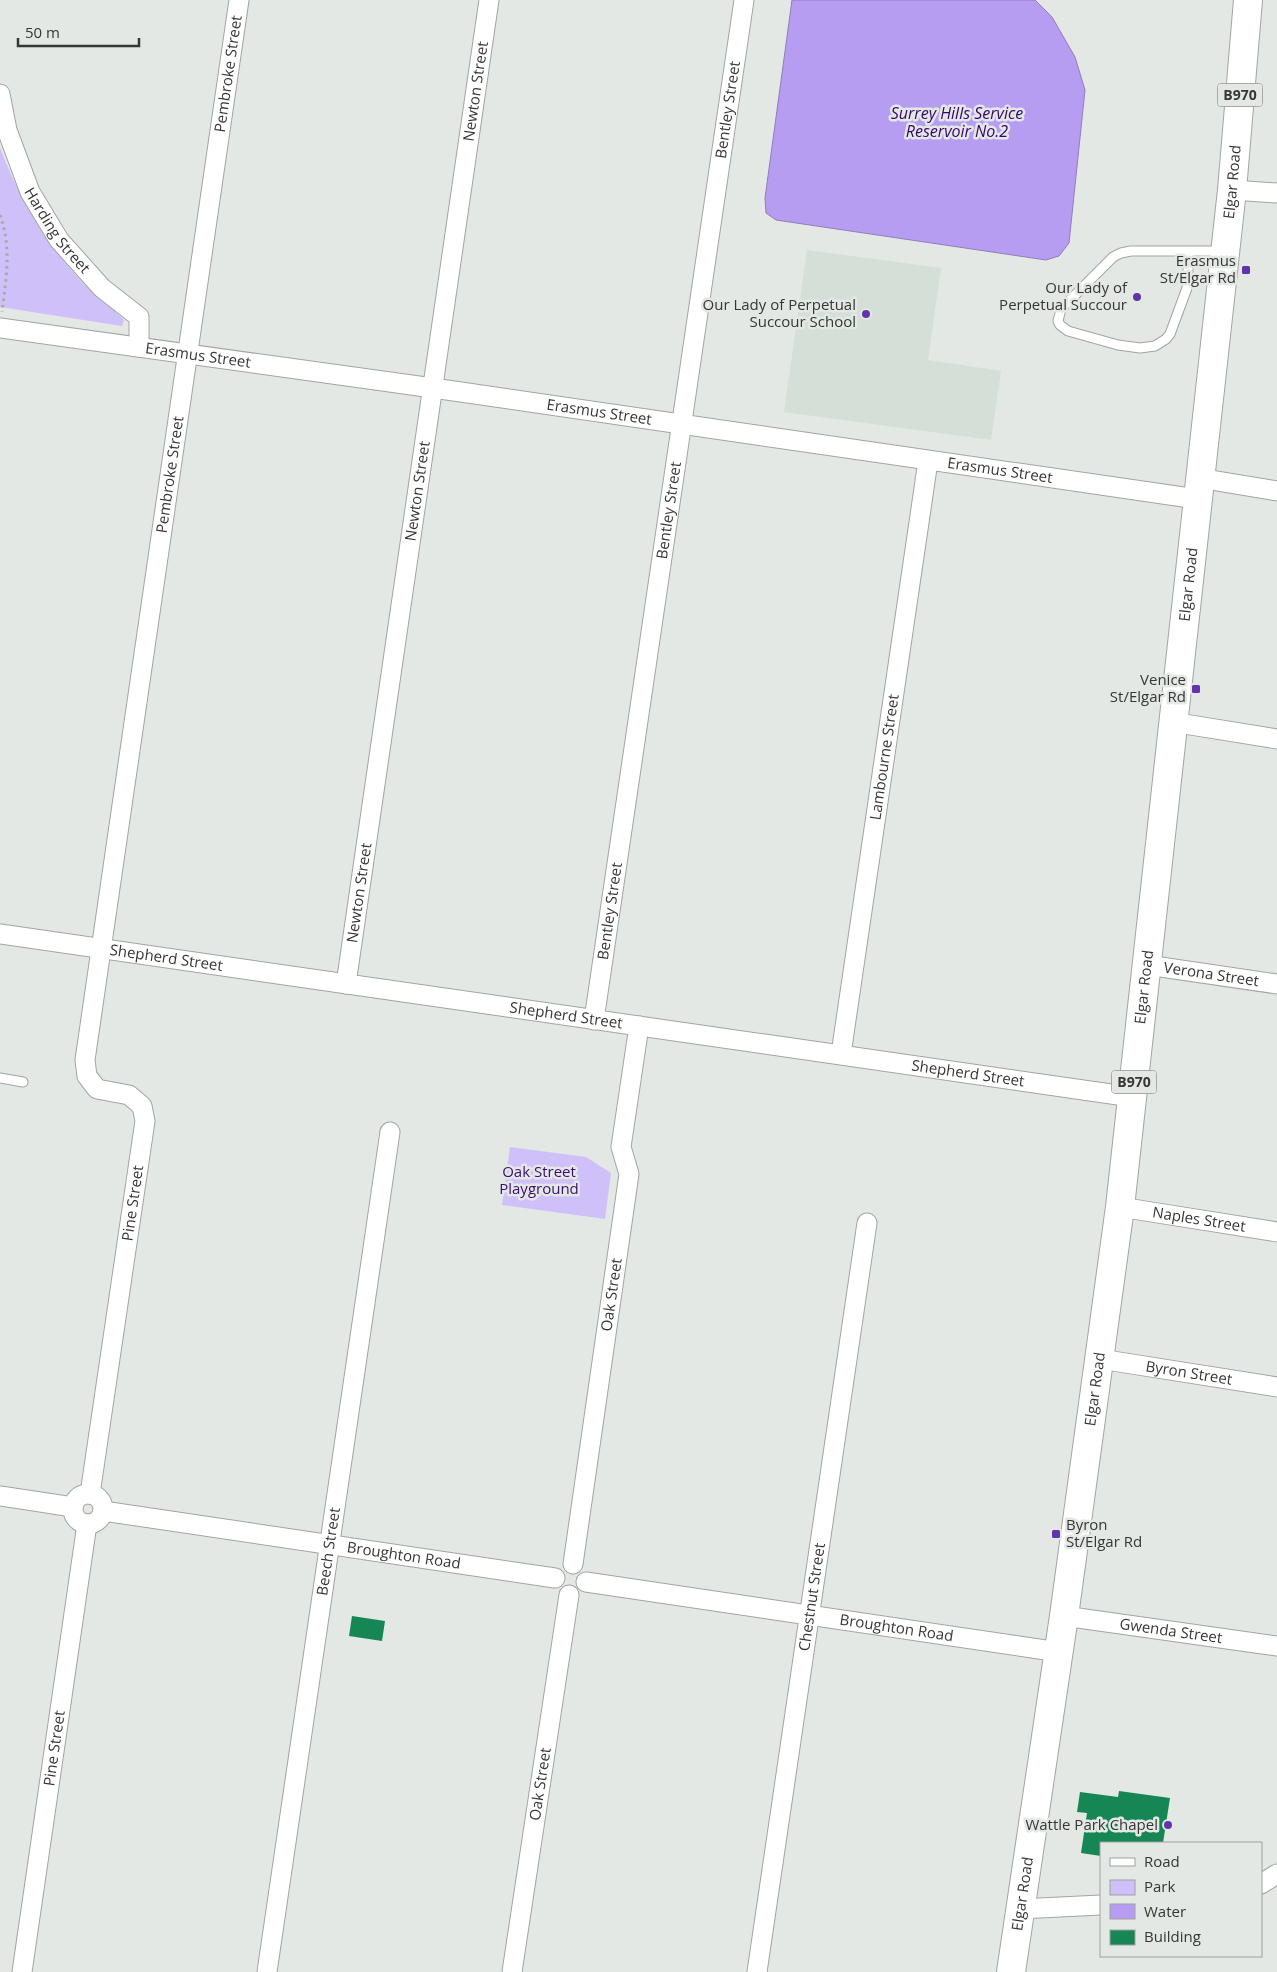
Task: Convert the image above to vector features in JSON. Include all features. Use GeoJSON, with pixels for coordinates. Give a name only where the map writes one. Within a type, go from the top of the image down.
{"type":"FeatureCollection","features":[{"type":"Feature","properties":{"kind":"main road","name":"Elgar Road"},"geometry":{"type":"LineString","coordinates":[[1011,1972],[1059,1652],[1120,1207],[1232,190],[1248,0]]}},
{"type":"Feature","properties":{"kind":"street","name":"Pembroke Street"},"geometry":{"type":"LineString","coordinates":[[103,949],[239,0]]}},
{"type":"Feature","properties":{"kind":"street","name":"Newton Street"},"geometry":{"type":"LineString","coordinates":[[346,984],[489,0]]}},
{"type":"Feature","properties":{"kind":"street","name":"Bentley Street"},"geometry":{"type":"LineString","coordinates":[[594,1020],[744,0]]}},
{"type":"Feature","properties":{"kind":"street","name":"Harding Street"},"geometry":{"type":"LineString","coordinates":[[0,94],[7,130],[30,192],[59,240],[102,288],[139,316],[139,347]]}},
{"type":"Feature","properties":{"kind":"street"},"geometry":{"type":"LineString","coordinates":[[1232,190],[1277,193]]}},
{"type":"Feature","properties":{"kind":"street","name":"Erasmus Street"},"geometry":{"type":"LineString","coordinates":[[0,328],[433,388],[928,461],[1198,489],[1277,491]]}},
{"type":"Feature","properties":{"kind":"street","name":"Lambourne Street"},"geometry":{"type":"LineString","coordinates":[[842,1054],[928,461]]}},
{"type":"Feature","properties":{"kind":"street"},"geometry":{"type":"LineString","coordinates":[[1172,722],[1277,739]]}},
{"type":"Feature","properties":{"kind":"street","name":"Shepherd Street"},"geometry":{"type":"LineString","coordinates":[[0,934],[1132,1097]]}},
{"type":"Feature","properties":{"kind":"street","name":"Pine Street"},"geometry":{"type":"LineString","coordinates":[[90,1494],[145,1121],[142,1106],[129,1095],[97,1089],[87,1076],[86,1060],[103,949]]}},
{"type":"Feature","properties":{"kind":"street","name":"Verona Street"},"geometry":{"type":"LineString","coordinates":[[1147,965],[1277,984]]}},
{"type":"Feature","properties":{"kind":"street","name":"Oak Street"},"geometry":{"type":"LineString","coordinates":[[572,1564],[629,1174],[621,1147],[639,1026]]}},
{"type":"Feature","properties":{"kind":"street","name":"Beech Street"},"geometry":{"type":"LineString","coordinates":[[267,1972],[328,1544],[390,1132]]}},
{"type":"Feature","properties":{"kind":"street","name":"Naples Street"},"geometry":{"type":"LineString","coordinates":[[1120,1207],[1277,1232]]}},
{"type":"Feature","properties":{"kind":"street","name":"Chestnut Street"},"geometry":{"type":"LineString","coordinates":[[757,1972],[867,1223]]}},
{"type":"Feature","properties":{"kind":"street","name":"Byron Street"},"geometry":{"type":"LineString","coordinates":[[1100,1359],[1277,1387]]}},
{"type":"Feature","properties":{"kind":"street"},"geometry":{"type":"LineString","coordinates":[[90,1494],[99,1498],[102,1502],[102,1516],[96,1523],[86,1524],[77,1520],[73,1507],[77,1498],[90,1494]]}},
{"type":"Feature","properties":{"kind":"street"},"geometry":{"type":"LineString","coordinates":[[0,1496],[73,1507]]}},
{"type":"Feature","properties":{"kind":"street","name":"Broughton Road"},"geometry":{"type":"LineString","coordinates":[[103,1511],[555,1578]]}},
{"type":"Feature","properties":{"kind":"street","name":"Pine Street"},"geometry":{"type":"LineString","coordinates":[[22,1972],[86,1524]]}},
{"type":"Feature","properties":{"kind":"street"},"geometry":{"type":"LineString","coordinates":[[572,1564],[584,1572],[586,1582],[578,1594],[569,1595],[560,1591],[555,1578],[560,1569],[572,1564]]}},
{"type":"Feature","properties":{"kind":"street","name":"Broughton Road"},"geometry":{"type":"LineString","coordinates":[[586,1582],[1059,1652]]}},
{"type":"Feature","properties":{"kind":"street","name":"Oak Street"},"geometry":{"type":"LineString","coordinates":[[512,1972],[569,1595]]}},
{"type":"Feature","properties":{"kind":"street","name":"Gwenda Street"},"geometry":{"type":"LineString","coordinates":[[1064,1616],[1277,1646]]}},
{"type":"Feature","properties":{"kind":"street"},"geometry":{"type":"LineString","coordinates":[[1262,1883],[1277,1874]]}},
{"type":"Feature","properties":{"kind":"street"},"geometry":{"type":"LineString","coordinates":[[1019,1909],[1100,1905]]}},
{"type":"Feature","properties":{"kind":"lane"},"geometry":{"type":"LineString","coordinates":[[1190,251],[1187,288],[1170,334],[1161,343],[1155,346],[1140,348],[1118,345],[1078,335],[1060,325],[1058,316],[1061,309],[1117,255],[1127,251],[1190,251],[1224,251]]}},
{"type":"Feature","properties":{"kind":"lane"},"geometry":{"type":"LineString","coordinates":[[0,1078],[23,1082]]}},
{"type":"Feature","properties":{"kind":"path"},"geometry":{"type":"LineString","coordinates":[[0,215],[4,226],[8,256],[0,328]]}},
{"type":"Feature","properties":{"kind":"shaded area","name":"Our Lady of Perpetual Succour School"},"geometry":{"type":"Polygon","coordinates":[[[807,250],[941,268],[928,360],[1001,371],[991,440],[784,412],[807,250]]]}},
{"type":"Feature","properties":{"kind":"green space"},"geometry":{"type":"Polygon","coordinates":[[[0,148],[34,219],[56,251],[82,282],[124,320],[122,326],[0,307],[0,148]]]}},
{"type":"Feature","properties":{"kind":"green space","name":"Oak Street Playground"},"geometry":{"type":"Polygon","coordinates":[[[510,1147],[586,1157],[611,1173],[605,1219],[502,1205],[510,1147]]]}},
{"type":"Feature","properties":{"kind":"water","name":"Surrey Hills Service Reservoir No.2"},"geometry":{"type":"Polygon","coordinates":[[[792,0],[1035,0],[1052,17],[1075,57],[1085,90],[1069,243],[1059,256],[1046,260],[776,220],[766,213],[765,198],[792,0]]]}},
{"type":"Feature","properties":{"kind":"building"},"geometry":{"type":"Polygon","coordinates":[[[352,1616],[385,1621],[382,1641],[349,1636],[352,1616]]]}},
{"type":"Feature","properties":{"kind":"building","name":"Wattle Park Chapel"},"geometry":{"type":"Polygon","coordinates":[[[1119,1791],[1170,1798],[1163,1842],[1100,1842],[1100,1856],[1081,1853],[1087,1813],[1077,1812],[1080,1792],[1118,1797],[1119,1791]]]}},
{"type":"Feature","properties":{"kind":"place","name":"Erasmus St/Elgar Rd"},"geometry":{"type":"Point","coordinates":[1246,270]}},
{"type":"Feature","properties":{"kind":"place","name":"Our Lady of Perpetual Succour"},"geometry":{"type":"Point","coordinates":[1137,297]}},
{"type":"Feature","properties":{"kind":"place","name":"Our Lady of Perpetual Succour School"},"geometry":{"type":"Point","coordinates":[866,314]}},
{"type":"Feature","properties":{"kind":"place","name":"Venice St/Elgar Rd"},"geometry":{"type":"Point","coordinates":[1196,689]}},
{"type":"Feature","properties":{"kind":"place","name":"Byron St/Elgar Rd"},"geometry":{"type":"Point","coordinates":[1056,1534]}},
{"type":"Feature","properties":{"kind":"place","name":"Wattle Park Chapel"},"geometry":{"type":"Point","coordinates":[1168,1825]}}]}
